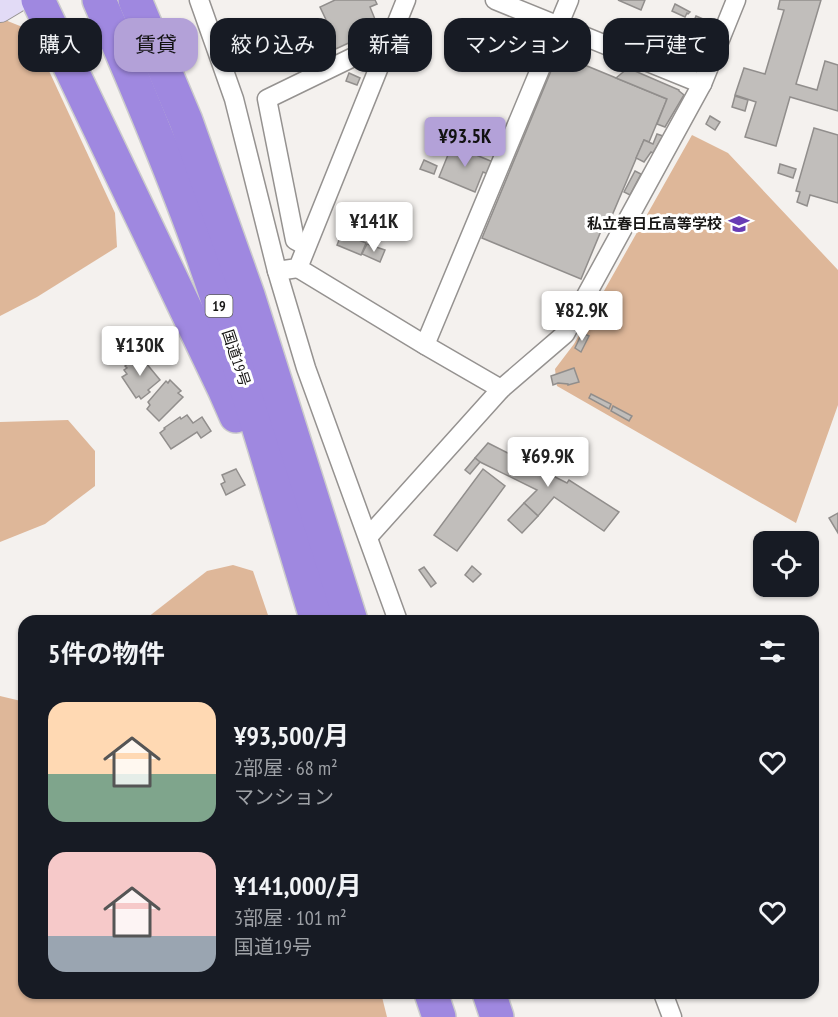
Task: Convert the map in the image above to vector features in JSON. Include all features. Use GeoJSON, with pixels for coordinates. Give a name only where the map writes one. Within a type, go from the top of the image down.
{"type":"FeatureCollection","features":[{"type":"Feature","properties":{"kind":"highway"},"geometry":{"type":"LineString","coordinates":[[38,0],[225,391],[251,451],[273,478]]}},
{"type":"Feature","properties":{"kind":"highway","name":"国道19号"},"geometry":{"type":"LineString","coordinates":[[99,0],[155,131],[203,257],[243,377],[315,615]]}},
{"type":"Feature","properties":{"kind":"highway","name":"国道19号"},"geometry":{"type":"LineString","coordinates":[[135,0],[186,121],[248,295],[349,615]]}},
{"type":"Feature","properties":{"kind":"highway"},"geometry":{"type":"LineString","coordinates":[[412,999],[417,1017]]}},
{"type":"Feature","properties":{"kind":"highway"},"geometry":{"type":"LineString","coordinates":[[434,999],[439,1017]]}},
{"type":"Feature","properties":{"kind":"highway"},"geometry":{"type":"LineString","coordinates":[[469,999],[474,1017]]}},
{"type":"Feature","properties":{"kind":"highway"},"geometry":{"type":"LineString","coordinates":[[491,999],[497,1017]]}},
{"type":"Feature","properties":{"kind":"street"},"geometry":{"type":"LineString","coordinates":[[0,9],[15,0]]}},
{"type":"Feature","properties":{"kind":"street"},"geometry":{"type":"LineString","coordinates":[[199,0],[234,99],[277,271],[306,368],[396,615]]}},
{"type":"Feature","properties":{"kind":"street"},"geometry":{"type":"LineString","coordinates":[[399,18],[406,0]]}},
{"type":"Feature","properties":{"kind":"street"},"geometry":{"type":"LineString","coordinates":[[495,0],[539,18]]}},
{"type":"Feature","properties":{"kind":"street"},"geometry":{"type":"LineString","coordinates":[[561,18],[569,0]]}},
{"type":"Feature","properties":{"kind":"street"},"geometry":{"type":"LineString","coordinates":[[368,537],[501,388],[565,334],[702,84],[736,0]]}},
{"type":"Feature","properties":{"kind":"street"},"geometry":{"type":"LineString","coordinates":[[591,39],[702,84]]}},
{"type":"Feature","properties":{"kind":"street"},"geometry":{"type":"LineString","coordinates":[[306,246],[295,240],[267,99],[348,60]]}},
{"type":"Feature","properties":{"kind":"street"},"geometry":{"type":"LineString","coordinates":[[298,267],[377,72]]}},
{"type":"Feature","properties":{"kind":"street"},"geometry":{"type":"LineString","coordinates":[[425,345],[539,72]]}},
{"type":"Feature","properties":{"kind":"street"},"geometry":{"type":"LineString","coordinates":[[277,271],[298,267],[425,345],[501,388]]}},
{"type":"Feature","properties":{"kind":"street"},"geometry":{"type":"LineString","coordinates":[[665,999],[672,1017]]}},
{"type":"Feature","properties":{"kind":"shaded area"},"geometry":{"type":"Polygon","coordinates":[[[0,18],[18,25],[18,72],[50,72],[115,213],[117,247],[37,297],[0,316],[0,18]]]}},
{"type":"Feature","properties":{"kind":"shaded area","name":"私立春日丘高等学校"},"geometry":{"type":"Polygon","coordinates":[[[692,135],[728,153],[838,270],[838,405],[796,523],[557,386],[555,369],[574,344],[692,135]]]}},
{"type":"Feature","properties":{"kind":"shaded area"},"geometry":{"type":"Polygon","coordinates":[[[68,420],[95,451],[95,486],[45,524],[0,542],[0,422],[68,420]]]}},
{"type":"Feature","properties":{"kind":"shaded area"},"geometry":{"type":"Polygon","coordinates":[[[233,565],[253,571],[268,615],[151,615],[207,571],[233,565]]]}},
{"type":"Feature","properties":{"kind":"shaded area"},"geometry":{"type":"Polygon","coordinates":[[[0,696],[18,700],[18,999],[382,999],[387,1017],[0,1017],[0,696]]]}},
{"type":"Feature","properties":{"kind":"building"},"geometry":{"type":"Polygon","coordinates":[[[335,0],[375,0],[377,4],[370,7],[374,18],[348,18],[348,43],[336,49],[336,18],[325,18],[320,7],[335,0]]]}},
{"type":"Feature","properties":{"kind":"building"},"geometry":{"type":"Polygon","coordinates":[[[618,0],[645,0],[641,10],[618,0]]]}},
{"type":"Feature","properties":{"kind":"building"},"geometry":{"type":"Polygon","coordinates":[[[780,0],[821,0],[796,84],[817,90],[825,61],[838,65],[838,111],[790,97],[776,146],[745,137],[756,102],[735,95],[744,68],[765,74],[784,10],[778,9],[780,0]]]}},
{"type":"Feature","properties":{"kind":"building"},"geometry":{"type":"Polygon","coordinates":[[[675,4],[690,12],[685,17],[672,11],[675,4]]]}},
{"type":"Feature","properties":{"kind":"building"},"geometry":{"type":"Polygon","coordinates":[[[591,68],[667,99],[649,142],[644,140],[605,232],[601,231],[581,279],[482,238],[551,72],[591,72],[591,68]]]}},
{"type":"Feature","properties":{"kind":"building"},"geometry":{"type":"Polygon","coordinates":[[[623,72],[637,72],[679,90],[684,95],[665,127],[657,124],[667,99],[616,78],[623,72]]]}},
{"type":"Feature","properties":{"kind":"building"},"geometry":{"type":"Polygon","coordinates":[[[349,73],[360,78],[357,85],[346,81],[349,73]]]}},
{"type":"Feature","properties":{"kind":"building"},"geometry":{"type":"Polygon","coordinates":[[[735,96],[748,100],[745,111],[732,107],[735,96]]]}},
{"type":"Feature","properties":{"kind":"building"},"geometry":{"type":"Polygon","coordinates":[[[710,116],[720,122],[715,130],[706,124],[710,116]]]}},
{"type":"Feature","properties":{"kind":"building"},"geometry":{"type":"Polygon","coordinates":[[[814,128],[838,135],[838,203],[810,195],[807,206],[797,202],[800,192],[796,191],[814,128]]]}},
{"type":"Feature","properties":{"kind":"building"},"geometry":{"type":"Polygon","coordinates":[[[657,134],[663,136],[653,153],[651,152],[644,162],[636,158],[644,140],[653,144],[657,134]]]}},
{"type":"Feature","properties":{"kind":"building"},"geometry":{"type":"Polygon","coordinates":[[[452,145],[493,162],[488,174],[483,172],[475,192],[439,177],[452,145]]]}},
{"type":"Feature","properties":{"kind":"building"},"geometry":{"type":"Polygon","coordinates":[[[424,160],[437,166],[434,174],[420,169],[424,160]]]}},
{"type":"Feature","properties":{"kind":"building"},"geometry":{"type":"Polygon","coordinates":[[[780,164],[796,169],[793,178],[778,173],[780,164]]]}},
{"type":"Feature","properties":{"kind":"building"},"geometry":{"type":"Polygon","coordinates":[[[635,171],[641,174],[630,195],[624,192],[635,171]]]}},
{"type":"Feature","properties":{"kind":"building"},"geometry":{"type":"Polygon","coordinates":[[[342,233],[366,243],[361,255],[337,245],[342,233]]]}},
{"type":"Feature","properties":{"kind":"building"},"geometry":{"type":"Polygon","coordinates":[[[367,244],[385,250],[380,262],[362,254],[367,244]]]}},
{"type":"Feature","properties":{"kind":"building"},"geometry":{"type":"Polygon","coordinates":[[[594,307],[599,308],[592,328],[587,326],[594,307]]]}},
{"type":"Feature","properties":{"kind":"building"},"geometry":{"type":"Polygon","coordinates":[[[582,333],[589,336],[581,352],[575,348],[582,333]]]}},
{"type":"Feature","properties":{"kind":"building"},"geometry":{"type":"Polygon","coordinates":[[[150,352],[165,353],[164,362],[149,362],[150,352]]]}},
{"type":"Feature","properties":{"kind":"building"},"geometry":{"type":"Polygon","coordinates":[[[135,355],[138,359],[141,357],[160,380],[141,399],[139,396],[136,398],[122,377],[127,374],[124,370],[127,368],[125,366],[135,355]]]}},
{"type":"Feature","properties":{"kind":"building"},"geometry":{"type":"Polygon","coordinates":[[[574,368],[579,382],[553,385],[551,376],[574,368]]]}},
{"type":"Feature","properties":{"kind":"building"},"geometry":{"type":"Polygon","coordinates":[[[170,380],[181,391],[178,393],[183,397],[159,421],[147,409],[150,405],[148,402],[166,381],[168,383],[170,380]]]}},
{"type":"Feature","properties":{"kind":"building"},"geometry":{"type":"Polygon","coordinates":[[[591,394],[611,404],[609,409],[589,398],[591,394]]]}},
{"type":"Feature","properties":{"kind":"building"},"geometry":{"type":"Polygon","coordinates":[[[613,406],[632,416],[629,421],[611,411],[613,406]]]}},
{"type":"Feature","properties":{"kind":"building"},"geometry":{"type":"Polygon","coordinates":[[[187,415],[193,423],[202,417],[211,431],[201,438],[197,432],[171,449],[160,433],[180,417],[181,419],[187,415]]]}},
{"type":"Feature","properties":{"kind":"building"},"geometry":{"type":"Polygon","coordinates":[[[488,443],[567,483],[569,480],[619,512],[604,531],[554,497],[538,516],[524,503],[537,490],[475,458],[488,443]]]}},
{"type":"Feature","properties":{"kind":"building"},"geometry":{"type":"Polygon","coordinates":[[[475,458],[480,462],[470,474],[465,470],[475,458]]]}},
{"type":"Feature","properties":{"kind":"building"},"geometry":{"type":"Polygon","coordinates":[[[236,469],[245,485],[226,495],[221,484],[225,482],[222,475],[236,469]]]}},
{"type":"Feature","properties":{"kind":"building"},"geometry":{"type":"Polygon","coordinates":[[[483,469],[505,486],[457,551],[434,535],[483,469]]]}},
{"type":"Feature","properties":{"kind":"building"},"geometry":{"type":"Polygon","coordinates":[[[524,503],[538,516],[522,533],[508,520],[524,503]]]}},
{"type":"Feature","properties":{"kind":"building"},"geometry":{"type":"Polygon","coordinates":[[[838,513],[838,533],[829,518],[838,513]]]}},
{"type":"Feature","properties":{"kind":"building"},"geometry":{"type":"Polygon","coordinates":[[[472,566],[481,574],[473,582],[465,575],[472,566]]]}},
{"type":"Feature","properties":{"kind":"building"},"geometry":{"type":"Polygon","coordinates":[[[424,567],[436,583],[431,587],[419,570],[424,567]]]}},
{"type":"Feature","properties":{"kind":"place","name":"私立春日丘高等学校"},"geometry":{"type":"Point","coordinates":[739,224]}}]}
